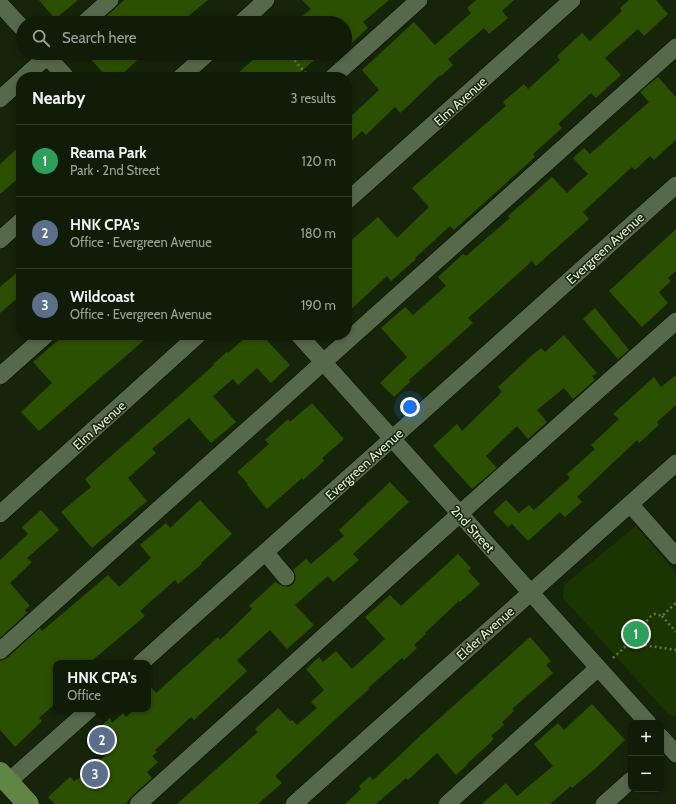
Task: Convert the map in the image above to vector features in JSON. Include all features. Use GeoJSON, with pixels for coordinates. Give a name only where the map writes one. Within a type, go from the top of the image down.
{"type":"FeatureCollection","features":[{"type":"Feature","properties":{"kind":"main road"},"geometry":{"type":"LineString","coordinates":[[4,777],[28,804]]}},
{"type":"Feature","properties":{"kind":"street"},"geometry":{"type":"LineString","coordinates":[[92,16],[110,0]]}},
{"type":"Feature","properties":{"kind":"street"},"geometry":{"type":"LineString","coordinates":[[249,16],[266,0]]}},
{"type":"Feature","properties":{"kind":"street"},"geometry":{"type":"LineString","coordinates":[[339,72],[419,0]]}},
{"type":"Feature","properties":{"kind":"street","name":"Elm Avenue"},"geometry":{"type":"LineString","coordinates":[[352,197],[572,0]]}},
{"type":"Feature","properties":{"kind":"street"},"geometry":{"type":"LineString","coordinates":[[0,4],[16,21]]}},
{"type":"Feature","properties":{"kind":"street"},"geometry":{"type":"LineString","coordinates":[[352,336],[676,47]]}},
{"type":"Feature","properties":{"kind":"street"},"geometry":{"type":"LineString","coordinates":[[29,72],[41,60]]}},
{"type":"Feature","properties":{"kind":"street"},"geometry":{"type":"LineString","coordinates":[[52,60],[62,72]]}},
{"type":"Feature","properties":{"kind":"street"},"geometry":{"type":"LineString","coordinates":[[187,72],[200,60]]}},
{"type":"Feature","properties":{"kind":"street"},"geometry":{"type":"LineString","coordinates":[[0,98],[16,84]]}},
{"type":"Feature","properties":{"kind":"street","name":"Evergreen Avenue"},"geometry":{"type":"LineString","coordinates":[[144,660],[676,185]]}},
{"type":"Feature","properties":{"kind":"street"},"geometry":{"type":"LineString","coordinates":[[0,240],[16,226]]}},
{"type":"Feature","properties":{"kind":"street"},"geometry":{"type":"LineString","coordinates":[[138,804],[676,322]]}},
{"type":"Feature","properties":{"kind":"street"},"geometry":{"type":"LineString","coordinates":[[0,376],[40,340]]}},
{"type":"Feature","properties":{"kind":"street","name":"Elm Avenue"},"geometry":{"type":"LineString","coordinates":[[0,514],[192,340]]}},
{"type":"Feature","properties":{"kind":"street","name":"2nd Street"},"geometry":{"type":"LineString","coordinates":[[303,340],[645,720]]}},
{"type":"Feature","properties":{"kind":"street"},"geometry":{"type":"LineString","coordinates":[[0,651],[348,340]]}},
{"type":"Feature","properties":{"kind":"street","name":"Elder Avenue"},"geometry":{"type":"LineString","coordinates":[[294,804],[676,463]]}},
{"type":"Feature","properties":{"kind":"street"},"geometry":{"type":"LineString","coordinates":[[630,504],[676,556]]}},
{"type":"Feature","properties":{"kind":"street"},"geometry":{"type":"LineString","coordinates":[[265,552],[286,577]]}},
{"type":"Feature","properties":{"kind":"street"},"geometry":{"type":"LineString","coordinates":[[447,804],[598,668]]}},
{"type":"Feature","properties":{"kind":"street"},"geometry":{"type":"LineString","coordinates":[[4,777],[86,712]]}},
{"type":"Feature","properties":{"kind":"street"},"geometry":{"type":"LineString","coordinates":[[604,804],[628,783]]}},
{"type":"Feature","properties":{"kind":"path"},"geometry":{"type":"LineString","coordinates":[[294,60],[305,72]]}},
{"type":"Feature","properties":{"kind":"path"},"geometry":{"type":"LineString","coordinates":[[662,616],[676,603]]}},
{"type":"Feature","properties":{"kind":"path"},"geometry":{"type":"LineString","coordinates":[[613,658],[629,643],[650,617],[655,614],[662,616],[676,632]]}},
{"type":"Feature","properties":{"kind":"path"},"geometry":{"type":"LineString","coordinates":[[629,643],[676,650]]}},
{"type":"Feature","properties":{"kind":"green space"},"geometry":{"type":"Polygon","coordinates":[[[636,526],[676,573],[676,716],[669,715],[563,598],[564,585],[636,526]]]}},
{"type":"Feature","properties":{"kind":"building"},"geometry":{"type":"Polygon","coordinates":[[[39,0],[78,0],[59,16],[52,16],[39,0]]]}},
{"type":"Feature","properties":{"kind":"building"},"geometry":{"type":"Polygon","coordinates":[[[124,0],[208,0],[189,16],[107,16],[124,0]]]}},
{"type":"Feature","properties":{"kind":"building"},"geometry":{"type":"Polygon","coordinates":[[[302,0],[389,0],[363,22],[368,28],[352,43],[352,16],[302,16],[311,9],[302,0]]]}},
{"type":"Feature","properties":{"kind":"building"},"geometry":{"type":"Polygon","coordinates":[[[476,0],[514,0],[502,11],[508,18],[489,34],[484,28],[448,59],[453,65],[441,76],[440,75],[400,113],[395,107],[366,135],[362,131],[352,140],[352,115],[379,90],[362,70],[414,22],[435,45],[471,13],[467,8],[476,0]]]}},
{"type":"Feature","properties":{"kind":"building"},"geometry":{"type":"Polygon","coordinates":[[[629,0],[656,0],[668,14],[644,36],[638,29],[605,58],[621,75],[596,98],[591,93],[558,124],[562,128],[533,154],[535,157],[454,230],[450,226],[391,281],[387,276],[352,308],[352,240],[378,217],[397,238],[429,207],[412,188],[506,106],[503,102],[524,84],[528,89],[560,60],[557,56],[582,33],[590,41],[622,11],[620,8],[629,0]]]}},
{"type":"Feature","properties":{"kind":"building"},"geometry":{"type":"Polygon","coordinates":[[[91,60],[137,60],[124,72],[102,72],[91,60]]]}},
{"type":"Feature","properties":{"kind":"building"},"geometry":{"type":"Polygon","coordinates":[[[252,60],[314,60],[301,72],[239,72],[252,60]]]}},
{"type":"Feature","properties":{"kind":"building"},"geometry":{"type":"Polygon","coordinates":[[[658,77],[676,97],[676,140],[654,160],[650,156],[635,170],[632,167],[583,212],[589,219],[536,266],[532,261],[468,318],[473,323],[409,380],[410,382],[394,397],[380,383],[407,357],[381,328],[405,307],[413,315],[446,286],[438,277],[463,254],[466,256],[510,218],[508,216],[552,177],[567,193],[588,174],[573,158],[584,148],[590,154],[649,102],[640,92],[658,77]]]}},
{"type":"Feature","properties":{"kind":"building"},"geometry":{"type":"Polygon","coordinates":[[[16,150],[16,180],[0,194],[0,164],[16,150]]]}},
{"type":"Feature","properties":{"kind":"building"},"geometry":{"type":"Polygon","coordinates":[[[676,229],[676,271],[668,278],[671,281],[659,292],[668,303],[642,327],[609,291],[676,229]]]}},
{"type":"Feature","properties":{"kind":"building"},"geometry":{"type":"Polygon","coordinates":[[[16,273],[16,299],[0,313],[0,287],[16,273]]]}},
{"type":"Feature","properties":{"kind":"building"},"geometry":{"type":"Polygon","coordinates":[[[595,308],[629,350],[618,359],[583,319],[595,308]]]}},
{"type":"Feature","properties":{"kind":"building"},"geometry":{"type":"Polygon","coordinates":[[[564,335],[597,373],[592,376],[595,380],[573,399],[564,388],[537,410],[547,422],[528,439],[517,426],[486,456],[497,468],[472,489],[433,446],[457,424],[462,431],[502,392],[498,387],[541,348],[545,352],[564,335]]]}},
{"type":"Feature","properties":{"kind":"building"},"geometry":{"type":"Polygon","coordinates":[[[58,340],[144,340],[39,431],[21,412],[52,383],[33,362],[58,340]]]}},
{"type":"Feature","properties":{"kind":"building"},"geometry":{"type":"Polygon","coordinates":[[[242,340],[267,340],[290,365],[271,383],[257,368],[238,385],[233,379],[213,396],[236,422],[211,443],[189,418],[152,449],[156,453],[128,478],[147,501],[92,548],[61,512],[91,487],[85,479],[214,365],[213,364],[227,352],[228,353],[242,340]]]}},
{"type":"Feature","properties":{"kind":"building"},"geometry":{"type":"Polygon","coordinates":[[[676,375],[676,405],[657,422],[659,425],[639,443],[637,440],[577,497],[582,502],[565,517],[560,512],[528,541],[512,524],[508,527],[493,512],[506,500],[519,513],[529,505],[534,510],[570,478],[567,474],[595,449],[591,445],[619,419],[613,414],[654,377],[661,387],[676,375]]]}},
{"type":"Feature","properties":{"kind":"building"},"geometry":{"type":"Polygon","coordinates":[[[312,403],[344,439],[322,458],[324,461],[267,509],[237,472],[269,444],[265,440],[288,419],[290,422],[312,403]]]}},
{"type":"Feature","properties":{"kind":"building"},"geometry":{"type":"Polygon","coordinates":[[[390,482],[409,502],[353,554],[359,560],[333,582],[328,576],[295,605],[314,625],[287,649],[270,630],[237,660],[247,671],[194,720],[191,717],[155,750],[157,752],[152,756],[158,762],[147,772],[152,778],[131,797],[126,804],[55,804],[48,797],[70,777],[74,781],[77,780],[112,750],[97,732],[97,730],[110,718],[112,723],[123,713],[126,717],[132,712],[151,712],[151,687],[156,693],[218,637],[220,640],[252,609],[249,606],[275,582],[288,587],[293,584],[296,576],[293,570],[306,559],[311,564],[344,536],[339,530],[390,482]]]}},
{"type":"Feature","properties":{"kind":"building"},"geometry":{"type":"Polygon","coordinates":[[[200,500],[232,534],[201,563],[202,564],[178,584],[175,580],[140,611],[145,616],[93,660],[53,660],[53,706],[39,718],[42,721],[15,747],[0,730],[0,661],[7,658],[40,628],[42,631],[108,575],[119,587],[151,558],[140,545],[166,523],[170,528],[200,500]]]}},
{"type":"Feature","properties":{"kind":"building"},"geometry":{"type":"Polygon","coordinates":[[[41,510],[59,530],[27,558],[32,562],[10,583],[30,606],[25,610],[27,613],[0,638],[0,560],[28,534],[22,527],[41,510]]]}},
{"type":"Feature","properties":{"kind":"building"},"geometry":{"type":"Polygon","coordinates":[[[458,554],[471,568],[468,571],[480,584],[460,602],[459,601],[425,633],[426,634],[414,645],[417,648],[404,660],[402,658],[368,688],[369,689],[275,776],[282,783],[258,804],[177,804],[258,732],[255,729],[278,708],[290,721],[292,720],[297,725],[317,708],[311,702],[324,690],[306,669],[319,657],[323,662],[336,651],[352,669],[385,639],[365,617],[390,595],[401,606],[458,554]]]}},
{"type":"Feature","properties":{"kind":"building"},"geometry":{"type":"Polygon","coordinates":[[[530,637],[551,661],[546,665],[553,673],[512,709],[514,711],[502,722],[504,725],[491,736],[494,739],[456,775],[437,753],[408,780],[406,778],[376,804],[345,804],[361,789],[359,786],[370,776],[373,780],[530,637]]]}},
{"type":"Feature","properties":{"kind":"building"},"geometry":{"type":"Polygon","coordinates":[[[592,704],[625,740],[596,768],[572,788],[571,786],[550,804],[482,804],[506,783],[517,796],[553,766],[534,744],[558,723],[564,730],[592,704]]]}},
{"type":"Feature","properties":{"kind":"place","name":"Reama Park"},"geometry":{"type":"Point","coordinates":[636,634]}},
{"type":"Feature","properties":{"kind":"place","name":"HNK CPA's"},"geometry":{"type":"Point","coordinates":[102,740]}},
{"type":"Feature","properties":{"kind":"place","name":"Wildcoast"},"geometry":{"type":"Point","coordinates":[95,774]}}]}
